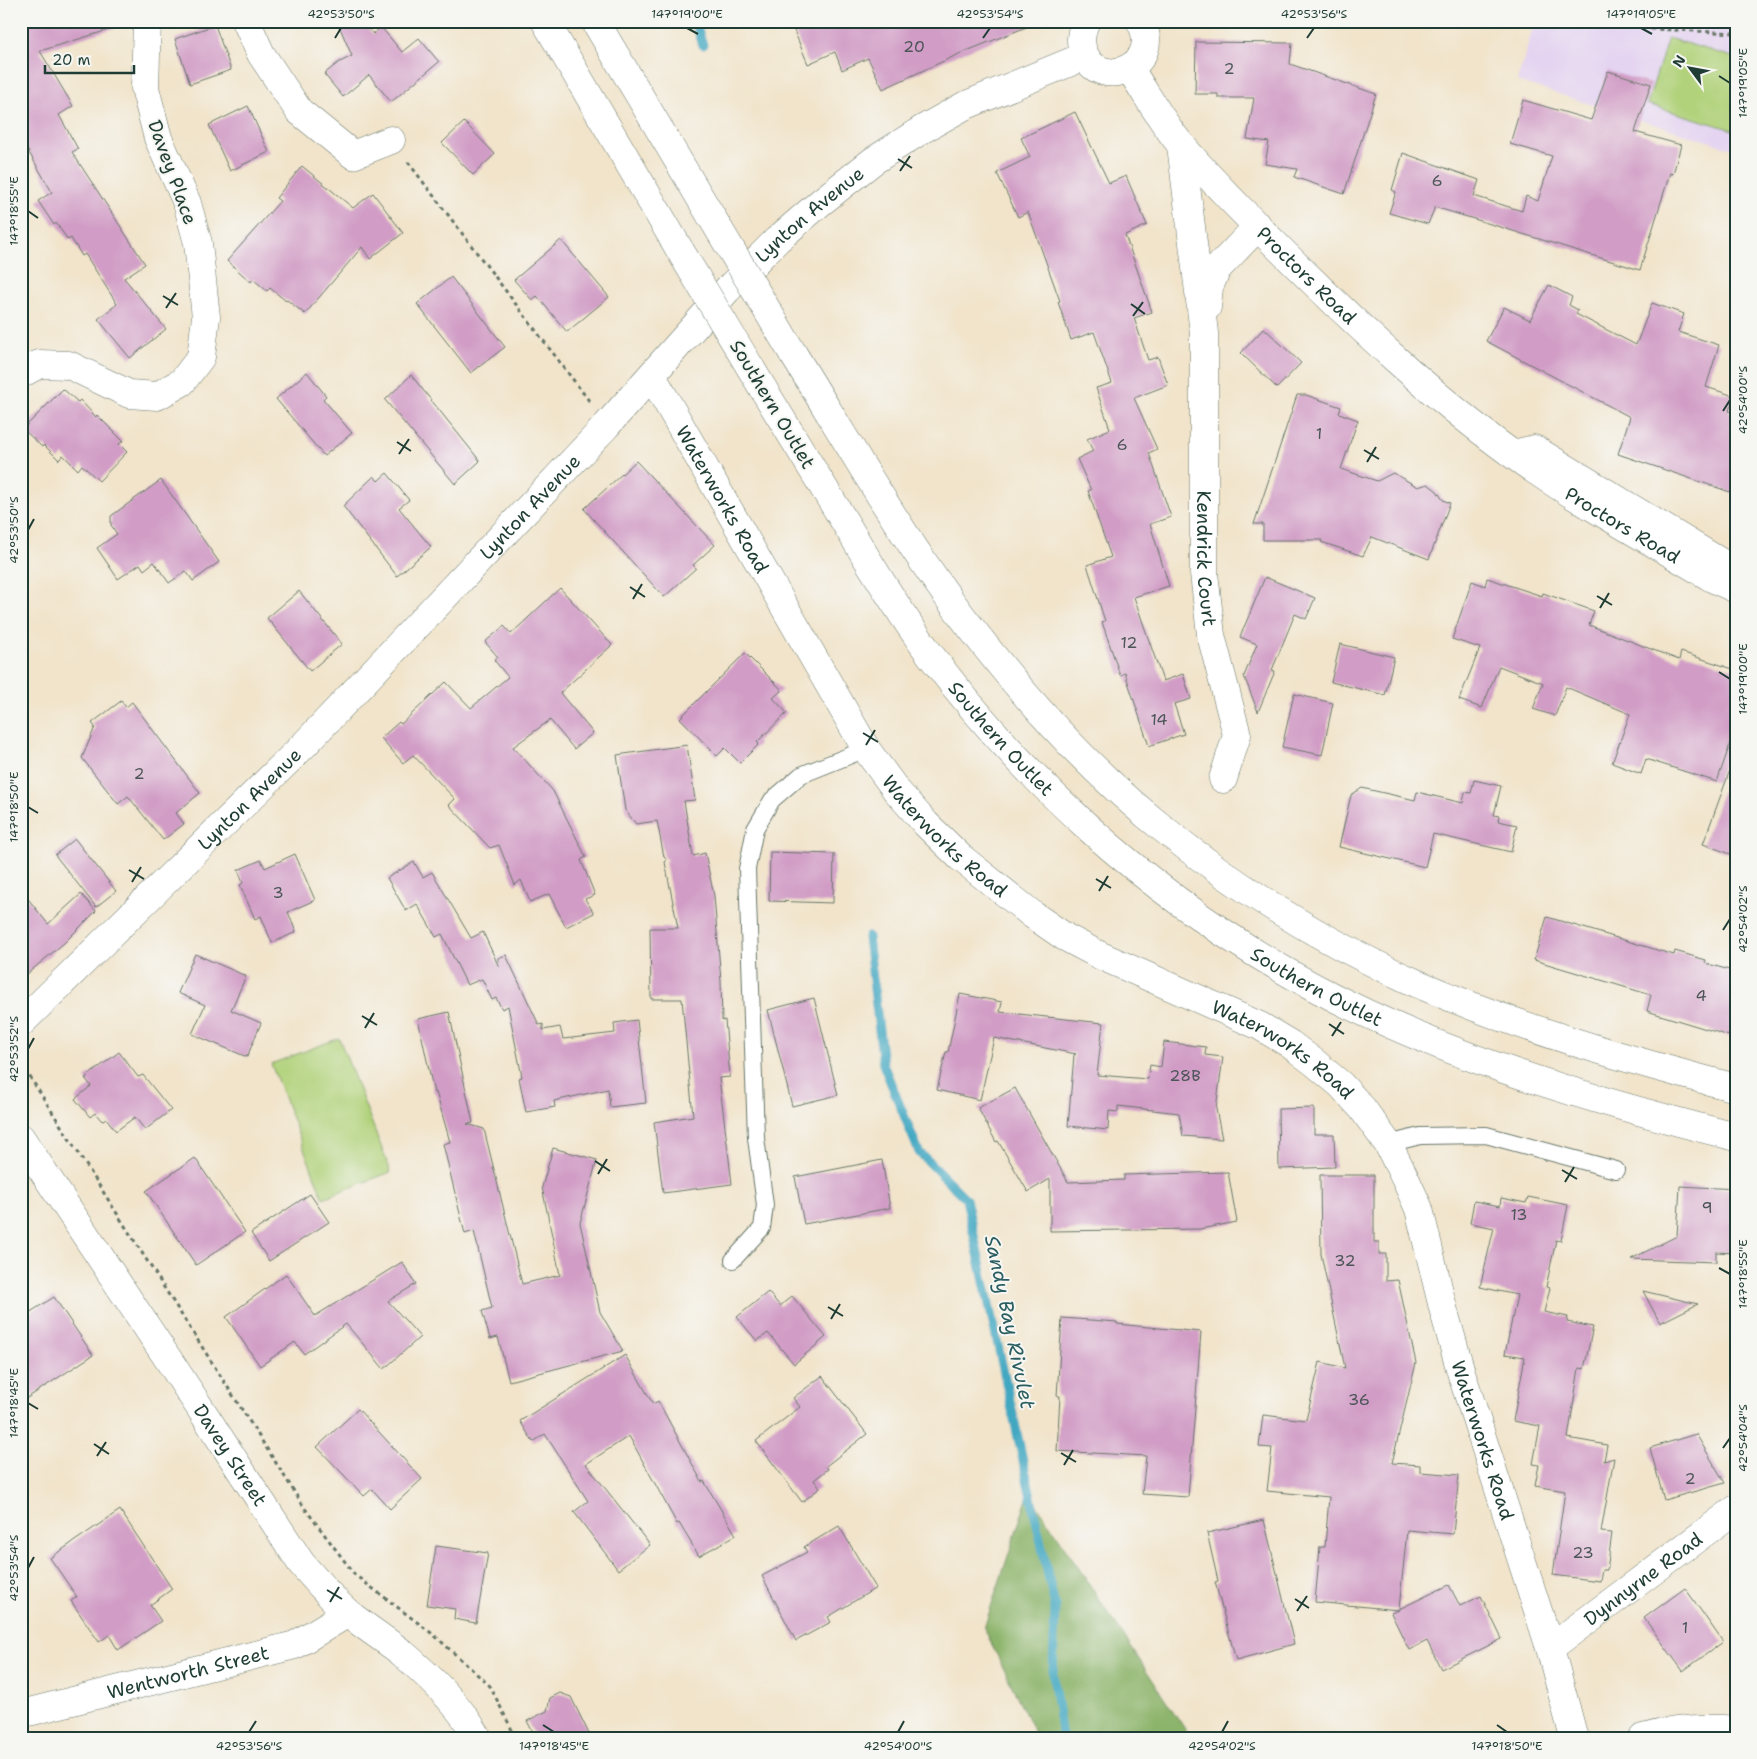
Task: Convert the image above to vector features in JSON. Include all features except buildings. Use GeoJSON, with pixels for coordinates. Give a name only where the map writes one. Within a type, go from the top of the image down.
{"type":"FeatureCollection","features":[{"type":"Feature","properties":{"kind":"main road","name":"Davey Place"},"geometry":{"type":"LineString","coordinates":[[21,374],[38,364],[69,366],[129,394],[157,396],[182,382],[201,357],[206,317],[198,243],[187,203],[158,138],[145,88],[147,21]]}},
{"type":"Feature","properties":{"kind":"main road"},"geometry":{"type":"LineString","coordinates":[[246,21],[261,54],[299,111],[353,155],[391,140]]}},
{"type":"Feature","properties":{"kind":"main road","name":"Southern Outlet"},"geometry":{"type":"LineString","coordinates":[[545,21],[681,252],[890,596],[929,653],[995,734],[1031,773],[1108,847],[1192,911],[1281,969],[1326,993],[1407,1031],[1471,1057],[1531,1078],[1623,1107],[1736,1137]]}},
{"type":"Feature","properties":{"kind":"main road"},"geometry":{"type":"LineString","coordinates":[[595,21],[792,352],[929,570],[968,624],[1002,666],[1071,744],[1160,827],[1221,872],[1339,945],[1416,983],[1498,1015],[1566,1039],[1666,1070],[1736,1088]]}},
{"type":"Feature","properties":{"kind":"main road"},"geometry":{"type":"LineString","coordinates":[[1086,21],[1080,37],[1084,56],[1091,64],[1104,71],[1120,72],[1137,62],[1146,46],[1146,36],[1140,21]]}},
{"type":"Feature","properties":{"kind":"main road","name":"Lynton Avenue"},"geometry":{"type":"LineString","coordinates":[[21,1023],[304,745],[607,425],[727,290],[821,202],[873,161],[923,129],[964,106],[1084,56]]}},
{"type":"Feature","properties":{"kind":"main road","name":"Proctors Road"},"geometry":{"type":"LineString","coordinates":[[1129,68],[1181,145],[1339,308],[1454,410],[1513,454],[1569,492],[1712,578],[1736,589]]}},
{"type":"Feature","properties":{"kind":"main road","name":"Kendrick Court"},"geometry":{"type":"LineString","coordinates":[[1181,145],[1204,333]]}},
{"type":"Feature","properties":{"kind":"main road","name":"Kendrick Court"},"geometry":{"type":"LineString","coordinates":[[1223,779],[1237,734],[1211,635],[1204,573],[1204,333],[1209,288],[1217,269],[1258,226]]}},
{"type":"Feature","properties":{"kind":"main road","name":"Waterworks Road"},"geometry":{"type":"LineString","coordinates":[[652,376],[866,749],[896,790],[933,831],[960,857],[1034,915],[1066,937],[1099,955],[1229,1011],[1260,1026],[1290,1044],[1341,1085],[1362,1108],[1388,1144],[1406,1178],[1418,1209],[1443,1308],[1550,1648],[1574,1738]]}},
{"type":"Feature","properties":{"kind":"main road","name":"Proctors Road"},"geometry":{"type":"LineString","coordinates":[[1513,454],[1534,449],[1720,562],[1736,569]]}},
{"type":"Feature","properties":{"kind":"main road","name":"Davey Street"},"geometry":{"type":"LineString","coordinates":[[21,1138],[179,1376],[287,1544],[320,1585],[348,1613],[400,1652],[434,1683],[454,1704],[478,1738]]}},
{"type":"Feature","properties":{"kind":"main road","name":"Dynnyrne Road"},"geometry":{"type":"LineString","coordinates":[[1550,1648],[1736,1509]]}},
{"type":"Feature","properties":{"kind":"main road","name":"Wentworth Street"},"geometry":{"type":"LineString","coordinates":[[21,1714],[295,1645],[348,1613]]}},
{"type":"Feature","properties":{"kind":"main road"},"geometry":{"type":"LineString","coordinates":[[1643,1738],[1678,1730],[1713,1728],[1736,1730]]}},
{"type":"Feature","properties":{"kind":"lane"},"geometry":{"type":"LineString","coordinates":[[733,1260],[762,1228],[765,1205],[756,1138],[747,869],[755,829],[772,800],[801,775],[866,749]]}},
{"type":"Feature","properties":{"kind":"lane"},"geometry":{"type":"LineString","coordinates":[[1388,1144],[1420,1136],[1486,1135],[1616,1170]]}},
{"type":"Feature","properties":{"kind":"path"},"geometry":{"type":"LineString","coordinates":[[1602,21],[1653,29],[1736,33]]}},
{"type":"Feature","properties":{"kind":"path"},"geometry":{"type":"LineString","coordinates":[[391,140],[607,425]]}},
{"type":"Feature","properties":{"kind":"path"},"geometry":{"type":"LineString","coordinates":[[21,1063],[311,1517],[354,1575],[434,1635],[490,1686],[516,1738]]}},
{"type":"Feature","properties":{"kind":"shaded area"},"geometry":{"type":"Polygon","coordinates":[[[1180,21],[1736,21],[1736,150],[1517,81],[1534,24],[1177,30],[1180,21]]]}},
{"type":"Feature","properties":{"kind":"green space"},"geometry":{"type":"Polygon","coordinates":[[[1668,38],[1736,58],[1736,131],[1647,104],[1668,38]]]}},
{"type":"Feature","properties":{"kind":"green space"},"geometry":{"type":"Polygon","coordinates":[[[339,1038],[391,1172],[323,1198],[271,1064],[339,1038]]]}},
{"type":"Feature","properties":{"kind":"green space"},"geometry":{"type":"Polygon","coordinates":[[[1029,1493],[1191,1738],[1037,1738],[984,1628],[1029,1493]]]}},
{"type":"Feature","properties":{"kind":"waterway","name":"Sandy Bay Rivulet"},"geometry":{"type":"LineString","coordinates":[[695,21],[703,45]]}},
{"type":"Feature","properties":{"kind":"waterway","name":"Sandy Bay Rivulet"},"geometry":{"type":"LineString","coordinates":[[868,937],[883,1064],[919,1152],[966,1199],[1055,1607],[1053,1675],[1062,1738]]}}]}
